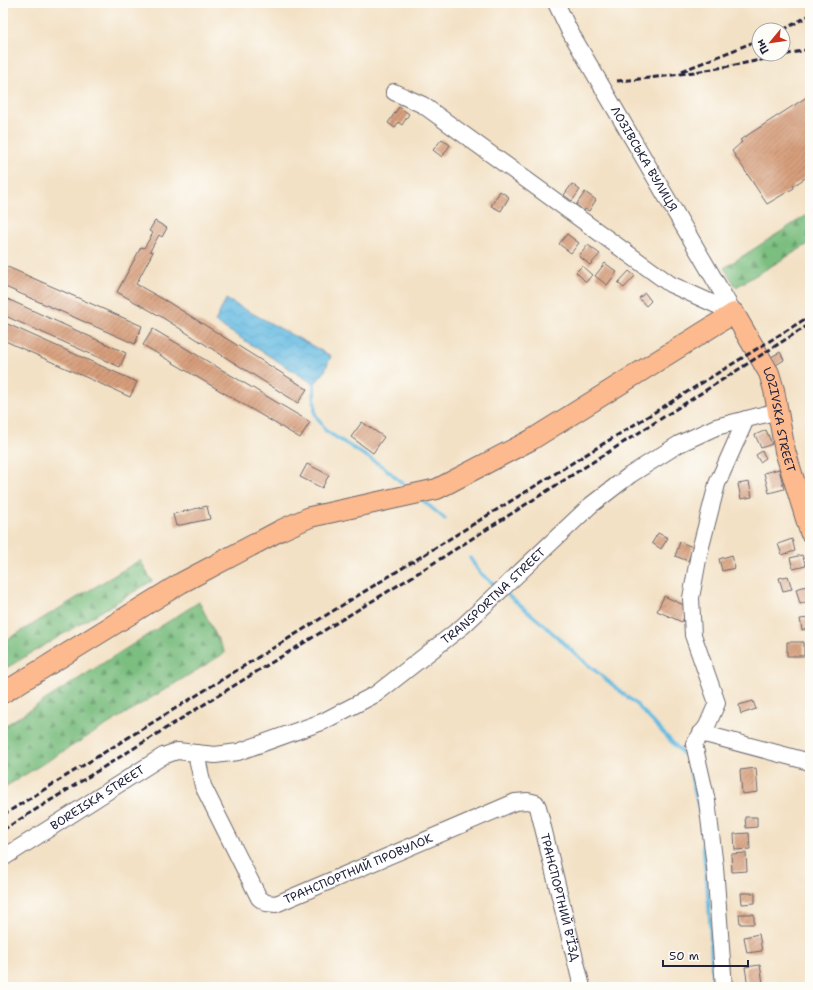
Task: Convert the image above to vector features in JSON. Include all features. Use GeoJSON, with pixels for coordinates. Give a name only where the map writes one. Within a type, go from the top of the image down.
{"type":"FeatureCollection","features":[{"type":"Feature","properties":{"kind":"main road","name":"LOZIVSKA STREET"},"geometry":{"type":"LineString","coordinates":[[734,313],[769,373],[774,390],[785,451],[810,532]]}},
{"type":"Feature","properties":{"kind":"main road"},"geometry":{"type":"LineString","coordinates":[[3,693],[181,583],[281,530],[310,517],[437,489],[531,440],[734,313]]}},
{"type":"Feature","properties":{"kind":"street","name":"ЛОЗІВСЬКА ВУЛИЦЯ"},"geometry":{"type":"LineString","coordinates":[[556,3],[573,36],[734,313]]}},
{"type":"Feature","properties":{"kind":"street"},"geometry":{"type":"LineString","coordinates":[[394,92],[423,105],[670,284],[734,313]]}},
{"type":"Feature","properties":{"kind":"street","name":"TRANSPORTNA STREET"},"geometry":{"type":"LineString","coordinates":[[196,753],[215,755],[238,752],[322,722],[376,694],[464,626],[591,505],[630,474],[679,444],[716,427],[778,411]]}},
{"type":"Feature","properties":{"kind":"street"},"geometry":{"type":"LineString","coordinates":[[724,987],[715,867],[707,801],[694,744],[717,703],[693,635],[691,598],[699,554],[717,484],[746,419]]}},
{"type":"Feature","properties":{"kind":"street"},"geometry":{"type":"LineString","coordinates":[[701,733],[810,762]]}},
{"type":"Feature","properties":{"kind":"street","name":"BOREISKA STREET"},"geometry":{"type":"LineString","coordinates":[[3,858],[163,756],[178,751],[196,753]]}},
{"type":"Feature","properties":{"kind":"street","name":"ТРАНСПОРТНИЙ ПРОВУЛОК"},"geometry":{"type":"LineString","coordinates":[[196,753],[203,786],[258,898],[266,903],[276,904],[516,802],[528,801],[536,803],[538,807]]}},
{"type":"Feature","properties":{"kind":"street","name":"ТРАНСПОРТНИЙ В'ЇЗД"},"geometry":{"type":"LineString","coordinates":[[538,807],[582,987]]}},
{"type":"Feature","properties":{"kind":"green space"},"geometry":{"type":"Polygon","coordinates":[[[810,213],[810,243],[736,287],[724,268],[810,213]]]}},
{"type":"Feature","properties":{"kind":"green space"},"geometry":{"type":"Polygon","coordinates":[[[140,560],[152,581],[3,670],[3,642],[140,560]]]}},
{"type":"Feature","properties":{"kind":"green space"},"geometry":{"type":"Polygon","coordinates":[[[199,602],[225,653],[3,788],[3,727],[199,602]]]}},
{"type":"Feature","properties":{"kind":"water"},"geometry":{"type":"Polygon","coordinates":[[[226,299],[331,356],[324,373],[314,384],[215,322],[226,299]]]}},
{"type":"Feature","properties":{"kind":"building"},"geometry":{"type":"Polygon","coordinates":[[[810,95],[810,175],[793,186],[794,188],[767,204],[732,151],[742,142],[740,140],[810,95]]]}},
{"type":"Feature","properties":{"kind":"building"},"geometry":{"type":"Polygon","coordinates":[[[399,107],[409,114],[402,125],[398,122],[395,128],[388,123],[399,107]]]}},
{"type":"Feature","properties":{"kind":"building"},"geometry":{"type":"Polygon","coordinates":[[[442,139],[450,145],[442,157],[433,150],[442,139]]]}},
{"type":"Feature","properties":{"kind":"building"},"geometry":{"type":"Polygon","coordinates":[[[572,184],[580,190],[572,201],[564,195],[572,184]]]}},
{"type":"Feature","properties":{"kind":"building"},"geometry":{"type":"Polygon","coordinates":[[[500,191],[509,197],[501,211],[491,206],[500,191]]]}},
{"type":"Feature","properties":{"kind":"building"},"geometry":{"type":"Polygon","coordinates":[[[585,192],[596,200],[589,211],[585,209],[584,211],[576,205],[585,192]]]}},
{"type":"Feature","properties":{"kind":"building"},"geometry":{"type":"Polygon","coordinates":[[[155,221],[167,228],[162,237],[159,235],[150,251],[153,252],[136,284],[168,302],[307,389],[298,403],[160,316],[117,292],[141,247],[144,248],[153,233],[149,231],[155,221]]]}},
{"type":"Feature","properties":{"kind":"building"},"geometry":{"type":"Polygon","coordinates":[[[567,234],[579,243],[571,253],[559,244],[567,234]]]}},
{"type":"Feature","properties":{"kind":"building"},"geometry":{"type":"Polygon","coordinates":[[[588,245],[600,254],[590,265],[579,256],[588,245]]]}},
{"type":"Feature","properties":{"kind":"building"},"geometry":{"type":"Polygon","coordinates":[[[605,263],[617,272],[607,285],[595,276],[605,263]]]}},
{"type":"Feature","properties":{"kind":"building"},"geometry":{"type":"Polygon","coordinates":[[[3,265],[142,326],[135,344],[3,286],[3,265]]]}},
{"type":"Feature","properties":{"kind":"building"},"geometry":{"type":"Polygon","coordinates":[[[582,266],[592,275],[586,282],[576,272],[582,266]]]}},
{"type":"Feature","properties":{"kind":"building"},"geometry":{"type":"Polygon","coordinates":[[[629,271],[635,276],[624,288],[618,283],[629,271]]]}},
{"type":"Feature","properties":{"kind":"building"},"geometry":{"type":"Polygon","coordinates":[[[645,293],[651,301],[646,306],[639,298],[645,293]]]}},
{"type":"Feature","properties":{"kind":"building"},"geometry":{"type":"Polygon","coordinates":[[[3,297],[126,353],[120,367],[3,315],[3,297]]]}},
{"type":"Feature","properties":{"kind":"building"},"geometry":{"type":"Polygon","coordinates":[[[3,322],[137,382],[130,397],[3,340],[3,322]]]}},
{"type":"Feature","properties":{"kind":"building"},"geometry":{"type":"Polygon","coordinates":[[[153,329],[310,422],[300,438],[143,345],[153,329]]]}},
{"type":"Feature","properties":{"kind":"building"},"geometry":{"type":"Polygon","coordinates":[[[780,352],[784,360],[776,365],[771,357],[780,352]]]}},
{"type":"Feature","properties":{"kind":"building"},"geometry":{"type":"Polygon","coordinates":[[[362,422],[384,437],[373,453],[351,437],[362,422]]]}},
{"type":"Feature","properties":{"kind":"building"},"geometry":{"type":"Polygon","coordinates":[[[766,430],[772,444],[761,448],[755,435],[766,430]]]}},
{"type":"Feature","properties":{"kind":"building"},"geometry":{"type":"Polygon","coordinates":[[[762,451],[766,458],[760,462],[756,455],[762,451]]]}},
{"type":"Feature","properties":{"kind":"building"},"geometry":{"type":"Polygon","coordinates":[[[307,464],[329,475],[322,488],[300,477],[307,464]]]}},
{"type":"Feature","properties":{"kind":"building"},"geometry":{"type":"Polygon","coordinates":[[[779,469],[784,489],[769,493],[764,473],[779,469]]]}},
{"type":"Feature","properties":{"kind":"building"},"geometry":{"type":"Polygon","coordinates":[[[749,482],[752,497],[741,499],[738,484],[749,482]]]}},
{"type":"Feature","properties":{"kind":"building"},"geometry":{"type":"Polygon","coordinates":[[[207,506],[210,519],[176,526],[173,514],[207,506]]]}},
{"type":"Feature","properties":{"kind":"building"},"geometry":{"type":"Polygon","coordinates":[[[658,533],[668,538],[661,549],[652,543],[658,533]]]}},
{"type":"Feature","properties":{"kind":"building"},"geometry":{"type":"Polygon","coordinates":[[[792,539],[795,551],[782,555],[778,544],[792,539]]]}},
{"type":"Feature","properties":{"kind":"building"},"geometry":{"type":"Polygon","coordinates":[[[680,542],[693,547],[688,561],[675,556],[680,542]]]}},
{"type":"Feature","properties":{"kind":"building"},"geometry":{"type":"Polygon","coordinates":[[[732,555],[735,568],[722,571],[719,559],[732,555]]]}},
{"type":"Feature","properties":{"kind":"building"},"geometry":{"type":"Polygon","coordinates":[[[802,555],[806,566],[793,569],[790,558],[802,555]]]}},
{"type":"Feature","properties":{"kind":"building"},"geometry":{"type":"Polygon","coordinates":[[[788,576],[792,589],[783,591],[779,578],[788,576]]]}},
{"type":"Feature","properties":{"kind":"building"},"geometry":{"type":"Polygon","coordinates":[[[810,585],[810,601],[800,604],[796,589],[810,585]]]}},
{"type":"Feature","properties":{"kind":"building"},"geometry":{"type":"Polygon","coordinates":[[[664,596],[688,607],[682,622],[657,611],[664,596]]]}},
{"type":"Feature","properties":{"kind":"building"},"geometry":{"type":"Polygon","coordinates":[[[810,618],[810,629],[802,630],[800,619],[810,618]]]}},
{"type":"Feature","properties":{"kind":"building"},"geometry":{"type":"Polygon","coordinates":[[[787,642],[804,642],[804,656],[787,656],[787,642]]]}},
{"type":"Feature","properties":{"kind":"building"},"geometry":{"type":"Polygon","coordinates":[[[753,701],[756,709],[741,714],[739,705],[753,701]]]}},
{"type":"Feature","properties":{"kind":"building"},"geometry":{"type":"Polygon","coordinates":[[[756,768],[758,792],[742,794],[740,770],[756,768]]]}},
{"type":"Feature","properties":{"kind":"building"},"geometry":{"type":"Polygon","coordinates":[[[745,817],[757,817],[757,827],[746,828],[745,817]]]}},
{"type":"Feature","properties":{"kind":"building"},"geometry":{"type":"Polygon","coordinates":[[[749,833],[750,849],[735,850],[734,834],[749,833]]]}},
{"type":"Feature","properties":{"kind":"building"},"geometry":{"type":"Polygon","coordinates":[[[746,853],[747,871],[732,872],[731,854],[746,853]]]}},
{"type":"Feature","properties":{"kind":"building"},"geometry":{"type":"Polygon","coordinates":[[[741,893],[755,893],[755,903],[742,904],[741,893]]]}},
{"type":"Feature","properties":{"kind":"building"},"geometry":{"type":"Polygon","coordinates":[[[739,914],[754,914],[754,924],[740,924],[739,914]]]}},
{"type":"Feature","properties":{"kind":"building"},"geometry":{"type":"Polygon","coordinates":[[[759,934],[762,951],[747,953],[744,937],[759,934]]]}},
{"type":"Feature","properties":{"kind":"building"},"geometry":{"type":"Polygon","coordinates":[[[760,965],[763,983],[748,986],[745,967],[760,965]]]}},
{"type":"Feature","properties":{"kind":"waterway"},"geometry":{"type":"LineString","coordinates":[[314,384],[315,414],[326,431],[385,468],[409,489]]}},
{"type":"Feature","properties":{"kind":"waterway"},"geometry":{"type":"LineString","coordinates":[[421,499],[445,519]]}},
{"type":"Feature","properties":{"kind":"waterway"},"geometry":{"type":"LineString","coordinates":[[470,558],[480,573],[498,587]]}},
{"type":"Feature","properties":{"kind":"waterway"},"geometry":{"type":"LineString","coordinates":[[504,592],[544,625],[581,659],[636,704],[687,758],[700,814],[709,905],[713,987]]}},
{"type":"Feature","properties":{"kind":"railway"},"geometry":{"type":"LineString","coordinates":[[791,26],[810,15]]}},
{"type":"Feature","properties":{"kind":"railway"},"geometry":{"type":"LineString","coordinates":[[682,71],[751,43]]}},
{"type":"Feature","properties":{"kind":"railway"},"geometry":{"type":"LineString","coordinates":[[617,81],[714,69],[810,49]]}},
{"type":"Feature","properties":{"kind":"railway"},"geometry":{"type":"LineString","coordinates":[[3,815],[810,316]]}},
{"type":"Feature","properties":{"kind":"railway"},"geometry":{"type":"LineString","coordinates":[[3,830],[410,578],[810,324]]}}]}
